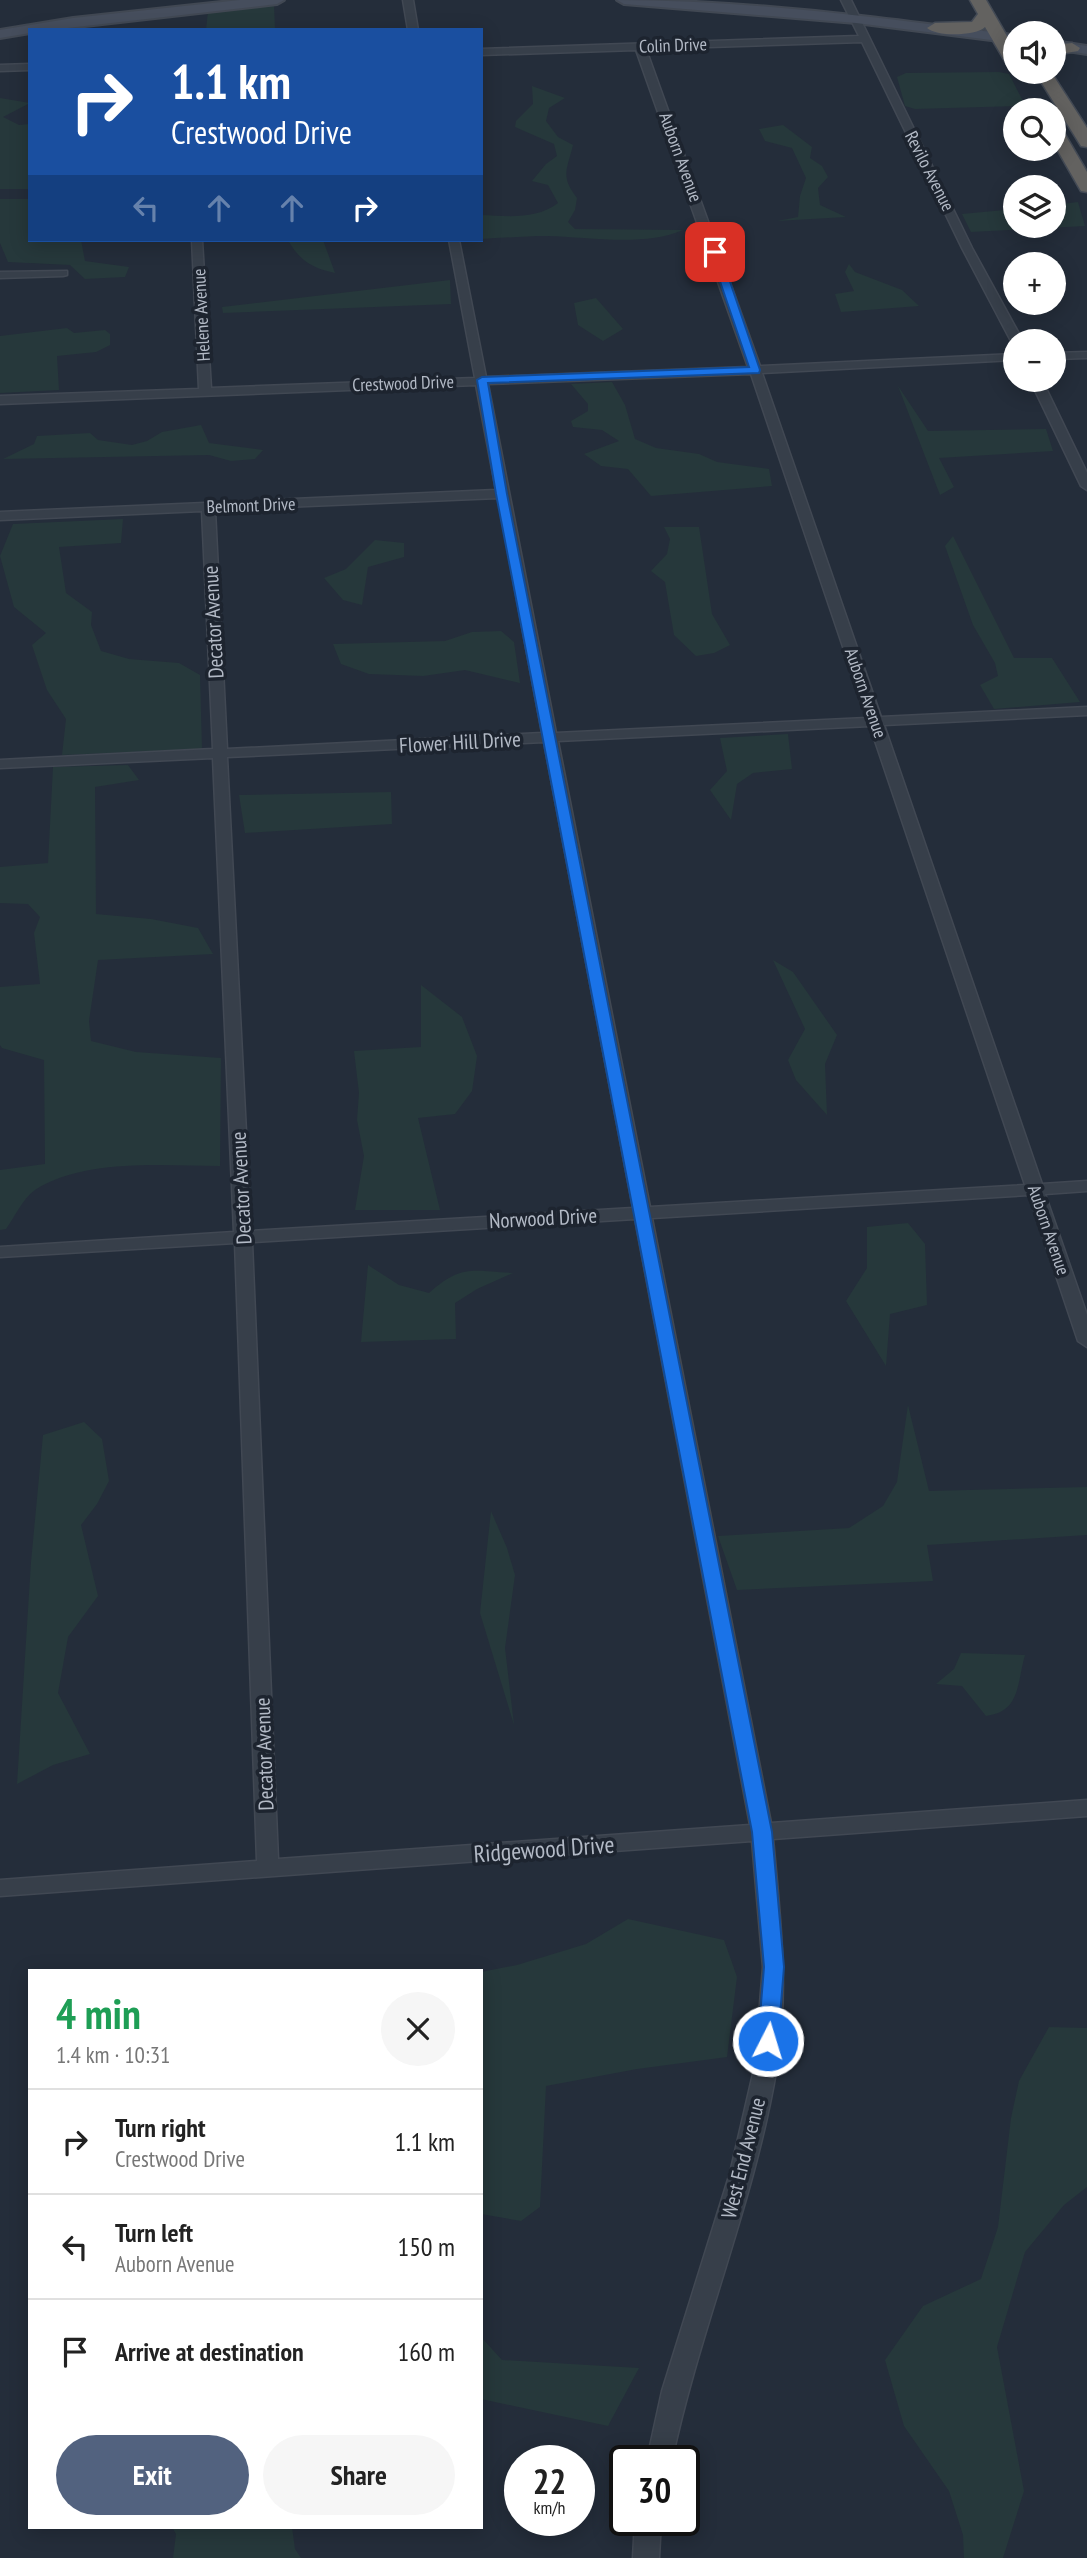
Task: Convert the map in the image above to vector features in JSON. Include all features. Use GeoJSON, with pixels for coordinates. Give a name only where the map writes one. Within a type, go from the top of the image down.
{"type":"FeatureCollection","features":[{"type":"Feature","properties":{"kind":"highway"},"geometry":{"type":"LineString","coordinates":[[935,28],[977,26],[982,7],[1003,25]]}},
{"type":"Feature","properties":{"kind":"highway"},"geometry":{"type":"LineString","coordinates":[[1051,84],[1087,142]]}},
{"type":"Feature","properties":{"kind":"highway"},"geometry":{"type":"LineString","coordinates":[[1066,151],[1087,187]]}},
{"type":"Feature","properties":{"kind":"main road"},"geometry":{"type":"LineString","coordinates":[[36,28],[277,0]]}},
{"type":"Feature","properties":{"kind":"main road"},"geometry":{"type":"LineString","coordinates":[[624,0],[1003,33]]}},
{"type":"Feature","properties":{"kind":"main road"},"geometry":{"type":"LineString","coordinates":[[0,34],[28,29]]}},
{"type":"Feature","properties":{"kind":"street"},"geometry":{"type":"LineString","coordinates":[[408,0],[413,28]]}},
{"type":"Feature","properties":{"kind":"street","name":"Revilo Avenue"},"geometry":{"type":"LineString","coordinates":[[846,0],[1011,329]]}},
{"type":"Feature","properties":{"kind":"street","name":"Colin Drive"},"geometry":{"type":"LineString","coordinates":[[483,52],[864,39]]}},
{"type":"Feature","properties":{"kind":"street","name":"Auborn Avenue"},"geometry":{"type":"LineString","coordinates":[[640,46],[755,370],[1087,1342]]}},
{"type":"Feature","properties":{"kind":"street"},"geometry":{"type":"LineString","coordinates":[[0,68],[28,67]]}},
{"type":"Feature","properties":{"kind":"street","name":"Helene Avenue"},"geometry":{"type":"LineString","coordinates":[[197,242],[205,390]]}},
{"type":"Feature","properties":{"kind":"street","name":"West End Avenue"},"geometry":{"type":"LineString","coordinates":[[454,242],[459,278],[482,380],[762,1832],[774,1967],[766,2065],[742,2173],[674,2391],[662,2445]]}},
{"type":"Feature","properties":{"kind":"street"},"geometry":{"type":"LineString","coordinates":[[0,275],[63,272]]}},
{"type":"Feature","properties":{"kind":"street"},"geometry":{"type":"LineString","coordinates":[[1066,356],[1087,355]]}},
{"type":"Feature","properties":{"kind":"street","name":"Crestwood Drive"},"geometry":{"type":"LineString","coordinates":[[0,400],[1003,358]]}},
{"type":"Feature","properties":{"kind":"street"},"geometry":{"type":"LineString","coordinates":[[1042,392],[1087,486]]}},
{"type":"Feature","properties":{"kind":"street","name":"Belmont Drive"},"geometry":{"type":"LineString","coordinates":[[0,516],[502,494]]}},
{"type":"Feature","properties":{"kind":"street","name":"Decator Avenue"},"geometry":{"type":"LineString","coordinates":[[208,506],[243,1236],[268,1870]]}},
{"type":"Feature","properties":{"kind":"street","name":"Flower Hill Drive"},"geometry":{"type":"LineString","coordinates":[[0,765],[1087,711]]}},
{"type":"Feature","properties":{"kind":"street","name":"Norwood Drive"},"geometry":{"type":"LineString","coordinates":[[0,1252],[1087,1186]]}},
{"type":"Feature","properties":{"kind":"street","name":"Ridgewood Drive"},"geometry":{"type":"LineString","coordinates":[[0,1888],[1087,1808]]}},
{"type":"Feature","properties":{"kind":"street"},"geometry":{"type":"LineString","coordinates":[[646,2558],[647,2536]]}},
{"type":"Feature","properties":{"kind":"shaded area"},"geometry":{"type":"Polygon","coordinates":[[[274,5],[275,28],[206,28],[208,11],[274,5]]]}},
{"type":"Feature","properties":{"kind":"shaded area"},"geometry":{"type":"Polygon","coordinates":[[[906,73],[1003,73],[1003,84],[1014,84],[1021,98],[1003,98],[1003,106],[915,109],[905,106],[897,77],[906,73]]]}},
{"type":"Feature","properties":{"kind":"shaded area"},"geometry":{"type":"Polygon","coordinates":[[[532,86],[565,98],[549,108],[546,121],[558,137],[573,145],[566,173],[568,184],[577,198],[575,210],[568,222],[575,229],[683,230],[634,240],[547,236],[483,239],[483,215],[531,215],[558,203],[548,185],[532,181],[546,164],[557,156],[554,144],[515,127],[516,121],[533,104],[532,86]]]}},
{"type":"Feature","properties":{"kind":"shaded area"},"geometry":{"type":"Polygon","coordinates":[[[0,98],[28,103],[3,117],[19,125],[28,124],[28,189],[0,189],[0,98]]]}},
{"type":"Feature","properties":{"kind":"shaded area"},"geometry":{"type":"Polygon","coordinates":[[[783,125],[812,147],[810,158],[822,166],[828,177],[818,188],[820,205],[846,217],[777,221],[798,217],[800,196],[806,178],[792,148],[765,141],[759,129],[783,125]]]}},
{"type":"Feature","properties":{"kind":"shaded area"},"geometry":{"type":"Polygon","coordinates":[[[0,199],[28,199],[28,242],[81,242],[85,261],[129,267],[125,277],[85,279],[70,265],[8,262],[0,243],[0,199]]]}},
{"type":"Feature","properties":{"kind":"shaded area"},"geometry":{"type":"Polygon","coordinates":[[[1078,202],[1085,226],[1066,227],[1066,204],[1078,202]]]}},
{"type":"Feature","properties":{"kind":"shaded area"},"geometry":{"type":"Polygon","coordinates":[[[1003,210],[1003,230],[971,232],[962,214],[1003,210]]]}},
{"type":"Feature","properties":{"kind":"shaded area"},"geometry":{"type":"Polygon","coordinates":[[[289,242],[324,242],[335,273],[314,266],[289,242]]]}},
{"type":"Feature","properties":{"kind":"shaded area"},"geometry":{"type":"Polygon","coordinates":[[[849,264],[855,272],[902,290],[919,306],[841,312],[835,294],[854,291],[845,272],[849,264]]]}},
{"type":"Feature","properties":{"kind":"shaded area"},"geometry":{"type":"Polygon","coordinates":[[[450,280],[451,304],[223,313],[222,307],[450,280]]]}},
{"type":"Feature","properties":{"kind":"shaded area"},"geometry":{"type":"Polygon","coordinates":[[[596,298],[623,329],[603,341],[578,325],[574,303],[596,298]]]}},
{"type":"Feature","properties":{"kind":"shaded area"},"geometry":{"type":"Polygon","coordinates":[[[67,328],[74,333],[105,330],[110,334],[110,345],[96,352],[57,356],[59,390],[0,393],[0,336],[67,328]]]}},
{"type":"Feature","properties":{"kind":"shaded area"},"geometry":{"type":"Polygon","coordinates":[[[612,382],[625,405],[635,439],[656,448],[699,454],[717,462],[769,469],[772,486],[651,496],[628,469],[601,466],[584,454],[619,441],[602,430],[573,427],[571,421],[588,411],[588,404],[571,384],[612,382]]]}},
{"type":"Feature","properties":{"kind":"shaded area"},"geometry":{"type":"Polygon","coordinates":[[[898,386],[928,431],[1046,429],[1053,451],[939,458],[954,487],[940,495],[898,386]]]}},
{"type":"Feature","properties":{"kind":"shaded area"},"geometry":{"type":"Polygon","coordinates":[[[201,425],[209,443],[263,450],[255,459],[231,461],[209,455],[3,459],[34,444],[37,436],[90,433],[98,440],[132,445],[147,441],[162,432],[201,425]]]}},
{"type":"Feature","properties":{"kind":"shaded area"},"geometry":{"type":"Polygon","coordinates":[[[123,519],[121,543],[59,547],[66,593],[92,612],[91,625],[101,651],[129,659],[179,663],[200,675],[202,749],[62,755],[66,719],[47,690],[32,645],[46,633],[14,607],[0,556],[13,524],[123,519]]]}},
{"type":"Feature","properties":{"kind":"shaded area"},"geometry":{"type":"Polygon","coordinates":[[[664,527],[699,527],[712,614],[730,645],[714,653],[696,656],[674,635],[665,582],[651,571],[667,554],[670,539],[664,527]]]}},
{"type":"Feature","properties":{"kind":"shaded area"},"geometry":{"type":"Polygon","coordinates":[[[953,536],[1014,658],[1052,658],[1080,702],[994,709],[980,685],[998,676],[995,663],[973,625],[945,546],[953,536]]]}},
{"type":"Feature","properties":{"kind":"shaded area"},"geometry":{"type":"Polygon","coordinates":[[[375,540],[404,543],[404,557],[368,567],[362,605],[343,600],[324,578],[346,569],[375,540]]]}},
{"type":"Feature","properties":{"kind":"shaded area"},"geometry":{"type":"Polygon","coordinates":[[[501,631],[514,642],[520,683],[465,670],[423,676],[369,674],[341,664],[333,644],[445,641],[472,632],[501,631]]]}},
{"type":"Feature","properties":{"kind":"shaded area"},"geometry":{"type":"Polygon","coordinates":[[[788,734],[792,769],[753,773],[737,784],[731,820],[710,790],[727,771],[720,738],[788,734]]]}},
{"type":"Feature","properties":{"kind":"shaded area"},"geometry":{"type":"Polygon","coordinates":[[[128,765],[139,780],[95,787],[96,914],[151,919],[198,928],[213,954],[98,960],[89,1021],[91,1041],[136,1052],[221,1058],[220,1166],[125,1166],[77,1173],[35,1190],[6,1229],[0,1230],[0,1170],[45,1164],[44,1060],[2,1048],[0,1045],[0,987],[40,984],[34,933],[40,917],[28,904],[0,903],[0,867],[48,863],[53,767],[128,765]]]}},
{"type":"Feature","properties":{"kind":"shaded area"},"geometry":{"type":"Polygon","coordinates":[[[391,792],[392,824],[245,833],[239,795],[391,792]]]}},
{"type":"Feature","properties":{"kind":"shaded area"},"geometry":{"type":"Polygon","coordinates":[[[773,960],[793,972],[837,1035],[825,1064],[827,1115],[796,1080],[788,1060],[805,1029],[773,960]]]}},
{"type":"Feature","properties":{"kind":"shaded area"},"geometry":{"type":"Polygon","coordinates":[[[421,985],[462,1017],[477,1056],[472,1091],[455,1114],[418,1118],[440,1210],[355,1210],[364,1156],[357,1120],[359,1093],[354,1051],[421,1047],[421,985]]]}},
{"type":"Feature","properties":{"kind":"shaded area"},"geometry":{"type":"Polygon","coordinates":[[[908,1223],[925,1244],[927,1305],[890,1314],[886,1366],[846,1301],[867,1268],[867,1227],[908,1223]]]}},
{"type":"Feature","properties":{"kind":"shaded area"},"geometry":{"type":"Polygon","coordinates":[[[368,1265],[399,1285],[429,1293],[459,1273],[513,1273],[477,1289],[455,1303],[456,1339],[361,1342],[368,1265]]]}},
{"type":"Feature","properties":{"kind":"shaded area"},"geometry":{"type":"Polygon","coordinates":[[[908,1405],[929,1491],[1087,1487],[1087,1535],[927,1545],[933,1581],[737,1590],[718,1536],[849,1528],[883,1506],[897,1482],[908,1405]]]}},
{"type":"Feature","properties":{"kind":"shaded area"},"geometry":{"type":"Polygon","coordinates":[[[84,1422],[102,1439],[109,1481],[97,1504],[81,1525],[98,1596],[68,1637],[58,1693],[90,1754],[53,1765],[17,1784],[31,1562],[43,1435],[84,1422]]]}},
{"type":"Feature","properties":{"kind":"shaded area"},"geometry":{"type":"Polygon","coordinates":[[[491,1511],[515,1575],[505,1648],[514,1725],[480,1613],[491,1511]]]}},
{"type":"Feature","properties":{"kind":"shaded area"},"geometry":{"type":"Polygon","coordinates":[[[961,1653],[1025,1655],[1016,1694],[1006,1709],[986,1716],[962,1686],[936,1684],[954,1669],[961,1653]]]}},
{"type":"Feature","properties":{"kind":"shaded area"},"geometry":{"type":"Polygon","coordinates":[[[628,1919],[724,1940],[737,1977],[727,2057],[637,2069],[546,2086],[540,2207],[521,2221],[483,2214],[483,1972],[517,1965],[586,1944],[628,1919]]]}},
{"type":"Feature","properties":{"kind":"shaded area"},"geometry":{"type":"Polygon","coordinates":[[[1049,2027],[1087,2028],[1087,2187],[1064,2205],[1025,2252],[997,2347],[1024,2491],[1003,2558],[964,2558],[963,2535],[949,2491],[904,2426],[885,2360],[923,2306],[981,2279],[998,2227],[1011,2118],[1019,2081],[1049,2027]]]}},
{"type":"Feature","properties":{"kind":"shaded area"},"geometry":{"type":"Polygon","coordinates":[[[483,2339],[502,2360],[639,2368],[608,2426],[483,2399],[483,2339]]]}},
{"type":"Feature","properties":{"kind":"shaded area"},"geometry":{"type":"Polygon","coordinates":[[[173,2529],[292,2529],[295,2549],[301,2558],[173,2558],[176,2534],[173,2529]]]}},
{"type":"Feature","properties":{"kind":"route"},"geometry":{"type":"LineString","coordinates":[[715,252],[755,370],[482,380],[762,1832],[774,1967],[768,2041]]}}]}
